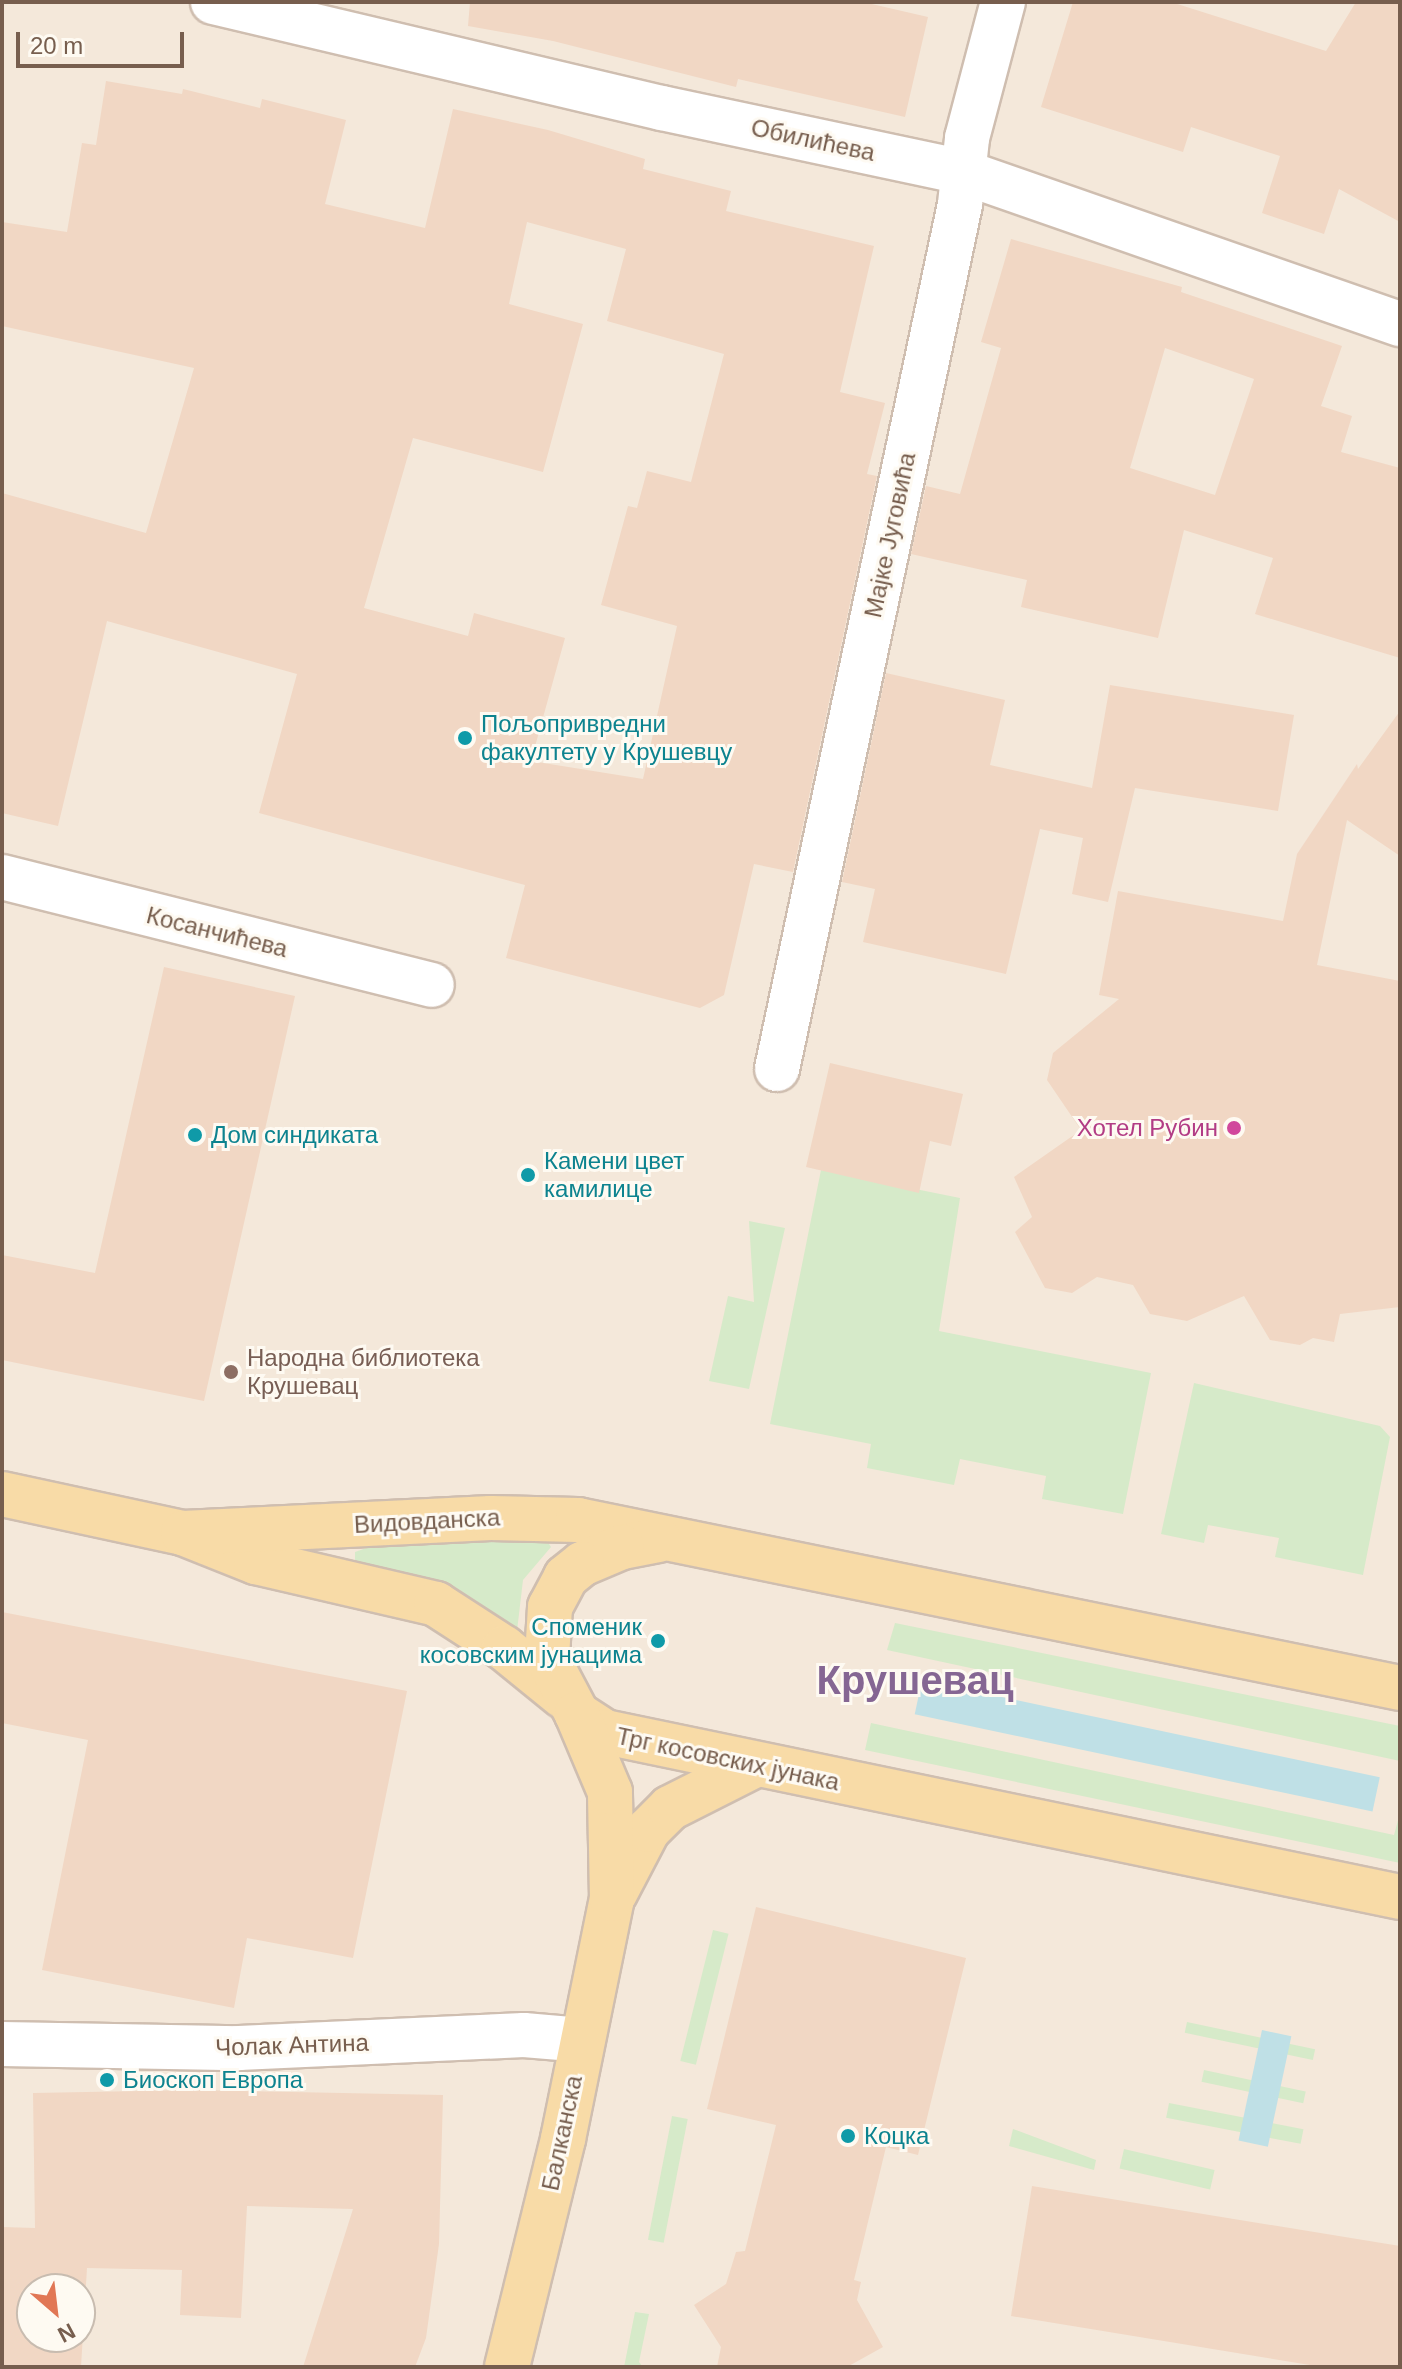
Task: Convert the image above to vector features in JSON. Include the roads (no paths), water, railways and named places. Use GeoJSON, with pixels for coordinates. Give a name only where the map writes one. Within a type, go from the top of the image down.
{"type":"FeatureCollection","features":[{"type":"Feature","properties":{"kind":"main road","name":"Видовданска"},"geometry":{"type":"LineString","coordinates":[[2,1494],[183,1533],[256,1562],[436,1604],[504,1648],[572,1707]]}},
{"type":"Feature","properties":{"kind":"main road","name":"Видовданска"},"geometry":{"type":"LineString","coordinates":[[183,1533],[539,1518],[669,1538]]}},
{"type":"Feature","properties":{"kind":"main road"},"geometry":{"type":"LineString","coordinates":[[572,1707],[547,1657],[545,1637],[550,1607],[566,1577],[622,1547],[669,1538],[1400,1688]]}},
{"type":"Feature","properties":{"kind":"main road","name":"Трг косовских јунака"},"geometry":{"type":"LineString","coordinates":[[572,1707],[605,1732],[753,1766],[1395,1894]]}},
{"type":"Feature","properties":{"kind":"main road","name":"Балканска"},"geometry":{"type":"LineString","coordinates":[[507,2367],[612,1899],[610,1792],[572,1707]]}},
{"type":"Feature","properties":{"kind":"main road","name":"Балканска"},"geometry":{"type":"LineString","coordinates":[[612,1899],[648,1830],[670,1808],[753,1766]]}},
{"type":"Feature","properties":{"kind":"street","name":"Обилићева"},"geometry":{"type":"LineString","coordinates":[[213,2],[662,108],[963,172],[1400,324]]}},
{"type":"Feature","properties":{"kind":"street","name":"Мајке Југовића"},"geometry":{"type":"LineString","coordinates":[[777,1069],[963,172],[1003,2]]}},
{"type":"Feature","properties":{"kind":"street","name":"Косанчићева"},"geometry":{"type":"LineString","coordinates":[[2,877],[432,985]]}},
{"type":"Feature","properties":{"kind":"street","name":"Чолак Антина"},"geometry":{"type":"LineString","coordinates":[[2,2044],[239,2048],[524,2035],[582,2040]]}},
{"type":"Feature","properties":{"kind":"water"},"geometry":{"type":"Polygon","coordinates":[[[922,1680],[1380,1777],[1372,1812],[915,1714],[922,1680]]]}},
{"type":"Feature","properties":{"kind":"water"},"geometry":{"type":"Polygon","coordinates":[[[1262,2030],[1291,2036],[1268,2147],[1239,2141],[1262,2030]]]}},
{"type":"Feature","properties":{"kind":"place","name":"Пољопривредни факултету у Крушевцу"},"geometry":{"type":"Point","coordinates":[465,738]}},
{"type":"Feature","properties":{"kind":"place","name":"Хотел Рубин"},"geometry":{"type":"Point","coordinates":[1234,1128]}},
{"type":"Feature","properties":{"kind":"place","name":"Дом синдиката"},"geometry":{"type":"Point","coordinates":[195,1135]}},
{"type":"Feature","properties":{"kind":"place","name":"Камени цвет камилице"},"geometry":{"type":"Point","coordinates":[528,1175]}},
{"type":"Feature","properties":{"kind":"place","name":"Народна библиотека Крушевац"},"geometry":{"type":"Point","coordinates":[231,1372]}},
{"type":"Feature","properties":{"kind":"place","name":"Споменик косовским јунацима"},"geometry":{"type":"Point","coordinates":[658,1641]}},
{"type":"Feature","properties":{"kind":"place","name":"Биоскоп Европа"},"geometry":{"type":"Point","coordinates":[107,2080]}},
{"type":"Feature","properties":{"kind":"place","name":"Коцка"},"geometry":{"type":"Point","coordinates":[848,2136]}},
{"type":"Feature","properties":{"kind":"district","name":"Крушевац"},"geometry":{"type":"Point","coordinates":[915,1680]}}]}
